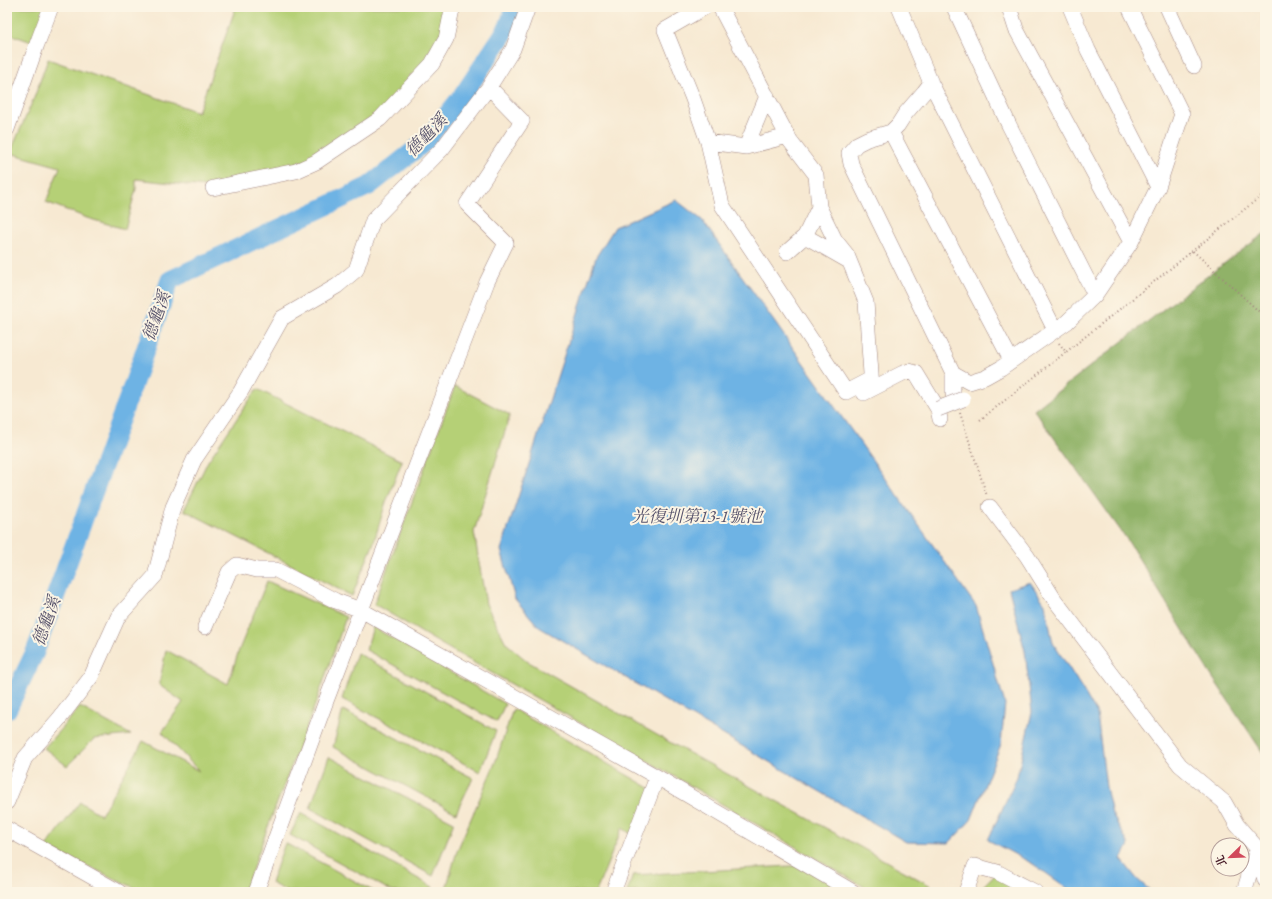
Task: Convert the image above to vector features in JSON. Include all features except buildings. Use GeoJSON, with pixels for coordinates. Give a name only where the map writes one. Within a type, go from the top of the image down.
{"type":"FeatureCollection","features":[{"type":"Feature","properties":{"kind":"street"},"geometry":{"type":"LineString","coordinates":[[7,129],[51,7]]}},
{"type":"Feature","properties":{"kind":"street"},"geometry":{"type":"LineString","coordinates":[[213,188],[296,171],[316,162],[380,119],[432,64],[446,39],[452,10],[451,7]]}},
{"type":"Feature","properties":{"kind":"street"},"geometry":{"type":"LineString","coordinates":[[7,802],[25,758],[59,719],[91,677],[118,617],[155,576],[173,507],[194,460],[241,391],[282,318],[337,286],[356,270],[373,220],[442,149],[489,86],[514,49],[528,7]]}},
{"type":"Feature","properties":{"kind":"street"},"geometry":{"type":"LineString","coordinates":[[705,7],[665,30],[693,99],[708,142],[722,205],[846,392],[909,371],[916,373],[939,414],[958,396],[953,372],[851,164],[849,153],[857,144],[867,139],[891,132],[931,83]]}},
{"type":"Feature","properties":{"kind":"street"},"geometry":{"type":"LineString","coordinates":[[720,7],[788,136],[816,175],[819,207],[835,240],[847,255],[866,302],[871,384]]}},
{"type":"Feature","properties":{"kind":"street"},"geometry":{"type":"LineString","coordinates":[[899,7],[931,83],[1055,330]]}},
{"type":"Feature","properties":{"kind":"street"},"geometry":{"type":"LineString","coordinates":[[954,7],[1009,125],[1095,295]]}},
{"type":"Feature","properties":{"kind":"street"},"geometry":{"type":"LineString","coordinates":[[1009,7],[1016,29],[1131,242]]}},
{"type":"Feature","properties":{"kind":"street"},"geometry":{"type":"LineString","coordinates":[[1070,7],[1088,50],[1158,187]]}},
{"type":"Feature","properties":{"kind":"street"},"geometry":{"type":"LineString","coordinates":[[953,372],[969,382],[985,377],[1001,368],[1067,322],[1095,295],[1131,242],[1158,187],[1182,114],[1129,7]]}},
{"type":"Feature","properties":{"kind":"street"},"geometry":{"type":"LineString","coordinates":[[1167,7],[1194,66]]}},
{"type":"Feature","properties":{"kind":"street"},"geometry":{"type":"LineString","coordinates":[[256,892],[320,716],[488,282],[506,243],[467,204],[522,121],[489,86]]}},
{"type":"Feature","properties":{"kind":"street"},"geometry":{"type":"LineString","coordinates":[[746,147],[767,96]]}},
{"type":"Feature","properties":{"kind":"street"},"geometry":{"type":"LineString","coordinates":[[891,132],[1011,360]]}},
{"type":"Feature","properties":{"kind":"street"},"geometry":{"type":"LineString","coordinates":[[708,142],[746,147],[788,136]]}},
{"type":"Feature","properties":{"kind":"street"},"geometry":{"type":"LineString","coordinates":[[787,252],[805,236],[819,207]]}},
{"type":"Feature","properties":{"kind":"street"},"geometry":{"type":"LineString","coordinates":[[805,236],[850,262]]}},
{"type":"Feature","properties":{"kind":"street"},"geometry":{"type":"LineString","coordinates":[[846,402],[871,384]]}},
{"type":"Feature","properties":{"kind":"street"},"geometry":{"type":"LineString","coordinates":[[990,507],[1027,556],[1054,599],[1180,765],[1224,802],[1237,825],[1257,848],[1265,880]]}},
{"type":"Feature","properties":{"kind":"street"},"geometry":{"type":"LineString","coordinates":[[205,627],[229,572],[237,565],[257,570],[276,570],[336,601],[361,610],[657,777],[852,892]]}},
{"type":"Feature","properties":{"kind":"street"},"geometry":{"type":"LineString","coordinates":[[613,892],[657,777]]}},
{"type":"Feature","properties":{"kind":"street"},"geometry":{"type":"LineString","coordinates":[[7,829],[119,892]]}},
{"type":"Feature","properties":{"kind":"street"},"geometry":{"type":"LineString","coordinates":[[1244,892],[1257,848]]}},
{"type":"Feature","properties":{"kind":"street"},"geometry":{"type":"LineString","coordinates":[[966,892],[975,866],[997,872],[1035,892]]}},
{"type":"Feature","properties":{"kind":"path"},"geometry":{"type":"LineString","coordinates":[[980,420],[1265,193]]}},
{"type":"Feature","properties":{"kind":"path"},"geometry":{"type":"LineString","coordinates":[[1193,251],[1265,318]]}},
{"type":"Feature","properties":{"kind":"path"},"geometry":{"type":"LineString","coordinates":[[1055,330],[1058,342],[1066,352]]}},
{"type":"Feature","properties":{"kind":"path"},"geometry":{"type":"LineString","coordinates":[[958,396],[990,507]]}},
{"type":"Feature","properties":{"kind":"green space"},"geometry":{"type":"Polygon","coordinates":[[[7,7],[51,7],[37,44],[7,33],[7,7]]]}},
{"type":"Feature","properties":{"kind":"green space"},"geometry":{"type":"Polygon","coordinates":[[[236,7],[451,7],[446,39],[380,119],[323,157],[213,188],[136,179],[136,189],[125,229],[87,218],[46,202],[60,167],[10,153],[34,98],[48,59],[198,112],[236,7]]]}},
{"type":"Feature","properties":{"kind":"green space"},"geometry":{"type":"Polygon","coordinates":[[[1265,233],[1265,756],[1209,672],[1126,538],[1034,410],[1174,301],[1265,233]]]}},
{"type":"Feature","properties":{"kind":"green space"},"geometry":{"type":"Polygon","coordinates":[[[455,386],[510,415],[474,532],[486,604],[506,643],[527,661],[671,743],[942,892],[873,892],[660,768],[439,643],[374,604],[455,386]]]}},
{"type":"Feature","properties":{"kind":"green space"},"geometry":{"type":"Polygon","coordinates":[[[257,389],[402,461],[385,505],[373,545],[352,596],[184,510],[208,461],[257,389]]]}},
{"type":"Feature","properties":{"kind":"green space"},"geometry":{"type":"Polygon","coordinates":[[[267,581],[346,617],[318,697],[244,892],[144,892],[46,847],[80,802],[101,815],[143,741],[199,771],[162,732],[183,702],[159,685],[166,650],[228,684],[239,650],[267,581]]]}},
{"type":"Feature","properties":{"kind":"green space"},"geometry":{"type":"Polygon","coordinates":[[[373,627],[505,704],[497,722],[366,650],[373,627]]]}},
{"type":"Feature","properties":{"kind":"green space"},"geometry":{"type":"Polygon","coordinates":[[[357,653],[496,731],[480,772],[342,699],[357,653]]]}},
{"type":"Feature","properties":{"kind":"green space"},"geometry":{"type":"Polygon","coordinates":[[[80,707],[131,735],[94,739],[67,766],[44,748],[80,707]]]}},
{"type":"Feature","properties":{"kind":"green space"},"geometry":{"type":"Polygon","coordinates":[[[513,709],[653,790],[636,837],[622,828],[596,892],[445,892],[457,851],[495,763],[513,709]]]}},
{"type":"Feature","properties":{"kind":"green space"},"geometry":{"type":"Polygon","coordinates":[[[343,710],[473,778],[456,813],[333,747],[343,710]]]}},
{"type":"Feature","properties":{"kind":"green space"},"geometry":{"type":"Polygon","coordinates":[[[329,757],[454,822],[433,876],[310,808],[329,757]]]}},
{"type":"Feature","properties":{"kind":"green space"},"geometry":{"type":"Polygon","coordinates":[[[301,813],[433,887],[430,892],[393,892],[290,835],[301,813]]]}},
{"type":"Feature","properties":{"kind":"green space"},"geometry":{"type":"Polygon","coordinates":[[[285,843],[375,892],[288,892],[271,883],[285,843]]]}},
{"type":"Feature","properties":{"kind":"green space"},"geometry":{"type":"Polygon","coordinates":[[[807,865],[853,892],[627,892],[633,875],[807,865]]]}},
{"type":"Feature","properties":{"kind":"green space"},"geometry":{"type":"Polygon","coordinates":[[[997,872],[1035,892],[979,892],[980,889],[997,872]]]}},
{"type":"Feature","properties":{"kind":"water","name":"光復圳第13-1號池"},"geometry":{"type":"Polygon","coordinates":[[[676,200],[702,220],[976,606],[1005,704],[1001,744],[971,820],[949,843],[906,842],[539,627],[515,599],[501,550],[596,257],[615,227],[676,200]]]}},
{"type":"Feature","properties":{"kind":"water"},"geometry":{"type":"Polygon","coordinates":[[[1030,582],[1045,604],[1053,643],[1097,714],[1106,787],[1112,814],[1129,845],[1121,859],[1137,879],[1152,892],[1073,892],[1033,864],[988,840],[1017,777],[1032,712],[1025,651],[1009,589],[1030,582]]]}},
{"type":"Feature","properties":{"kind":"waterway","name":"德龜溪"},"geometry":{"type":"LineString","coordinates":[[7,710],[35,652],[170,280],[369,186],[425,142],[463,95],[508,27],[515,7]]}}]}
